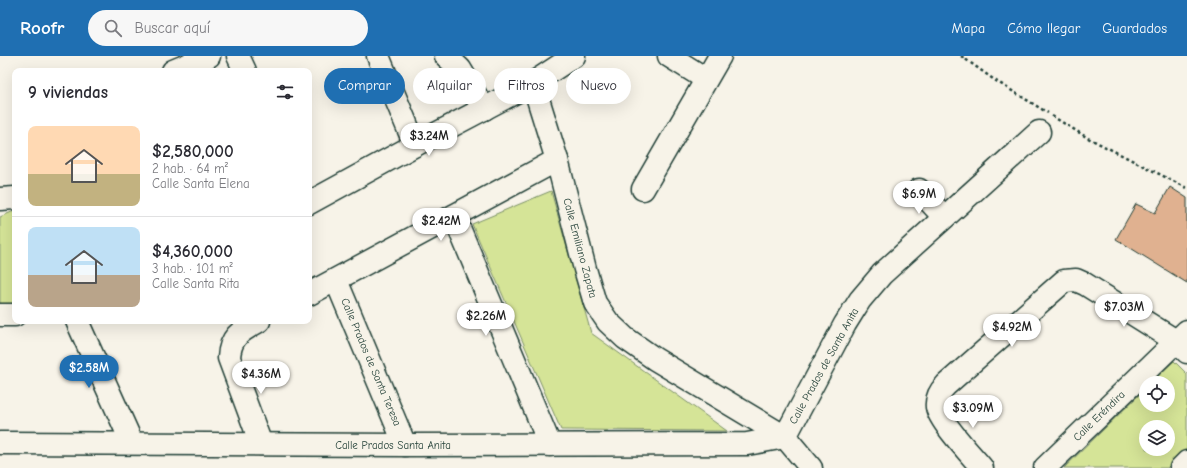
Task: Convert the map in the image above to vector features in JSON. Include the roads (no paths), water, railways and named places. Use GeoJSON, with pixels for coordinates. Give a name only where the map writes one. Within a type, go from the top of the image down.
{"type":"FeatureCollection","features":[{"type":"Feature","properties":{"kind":"street"},"geometry":{"type":"LineString","coordinates":[[180,68],[209,56]]}},
{"type":"Feature","properties":{"kind":"street"},"geometry":{"type":"LineString","coordinates":[[238,56],[244,68]]}},
{"type":"Feature","properties":{"kind":"street"},"geometry":{"type":"LineString","coordinates":[[378,56],[416,144]]}},
{"type":"Feature","properties":{"kind":"street"},"geometry":{"type":"LineString","coordinates":[[446,56],[460,69],[484,109]]}},
{"type":"Feature","properties":{"kind":"street"},"geometry":{"type":"LineString","coordinates":[[555,68],[574,56]]}},
{"type":"Feature","properties":{"kind":"street"},"geometry":{"type":"LineString","coordinates":[[669,56],[706,78]]}},
{"type":"Feature","properties":{"kind":"street"},"geometry":{"type":"LineString","coordinates":[[643,189],[720,56]]}},
{"type":"Feature","properties":{"kind":"street"},"geometry":{"type":"LineString","coordinates":[[312,201],[416,144],[494,103]]}},
{"type":"Feature","properties":{"kind":"street","name":"Calle Emiliano Zapata"},"geometry":{"type":"LineString","coordinates":[[540,104],[557,160],[595,303],[608,322],[625,338],[655,359],[785,437],[811,468]]}},
{"type":"Feature","properties":{"kind":"street","name":"Calle Prados de Santa Anita"},"geometry":{"type":"LineString","coordinates":[[785,437],[845,324],[860,300],[882,274],[1039,132]]}},
{"type":"Feature","properties":{"kind":"street"},"geometry":{"type":"LineString","coordinates":[[312,292],[557,160]]}},
{"type":"Feature","properties":{"kind":"street"},"geometry":{"type":"LineString","coordinates":[[919,190],[944,217]]}},
{"type":"Feature","properties":{"kind":"street"},"geometry":{"type":"LineString","coordinates":[[0,199],[12,198]]}},
{"type":"Feature","properties":{"kind":"street"},"geometry":{"type":"LineString","coordinates":[[454,216],[550,445]]}},
{"type":"Feature","properties":{"kind":"street","name":"Calle Prados de Santa Teresa"},"geometry":{"type":"LineString","coordinates":[[336,280],[405,445]]}},
{"type":"Feature","properties":{"kind":"street"},"geometry":{"type":"LineString","coordinates":[[982,468],[942,419],[937,409],[937,401],[940,392],[946,385],[1064,281],[1076,280],[1085,284],[1183,341]]}},
{"type":"Feature","properties":{"kind":"street"},"geometry":{"type":"LineString","coordinates":[[0,315],[12,314]]}},
{"type":"Feature","properties":{"kind":"street"},"geometry":{"type":"LineString","coordinates":[[78,324],[132,443]]}},
{"type":"Feature","properties":{"kind":"street"},"geometry":{"type":"LineString","coordinates":[[253,324],[244,329],[234,338],[229,348],[229,358],[261,444]]}},
{"type":"Feature","properties":{"kind":"street","name":"Calle Eréndira"},"geometry":{"type":"LineString","coordinates":[[1045,468],[1183,341]]}},
{"type":"Feature","properties":{"kind":"street","name":"Calle Prados Santa Anita"},"geometry":{"type":"LineString","coordinates":[[0,443],[405,445],[747,444],[785,437]]}},
{"type":"Feature","properties":{"kind":"street"},"geometry":{"type":"LineString","coordinates":[[1181,468],[1187,462]]}}]}
